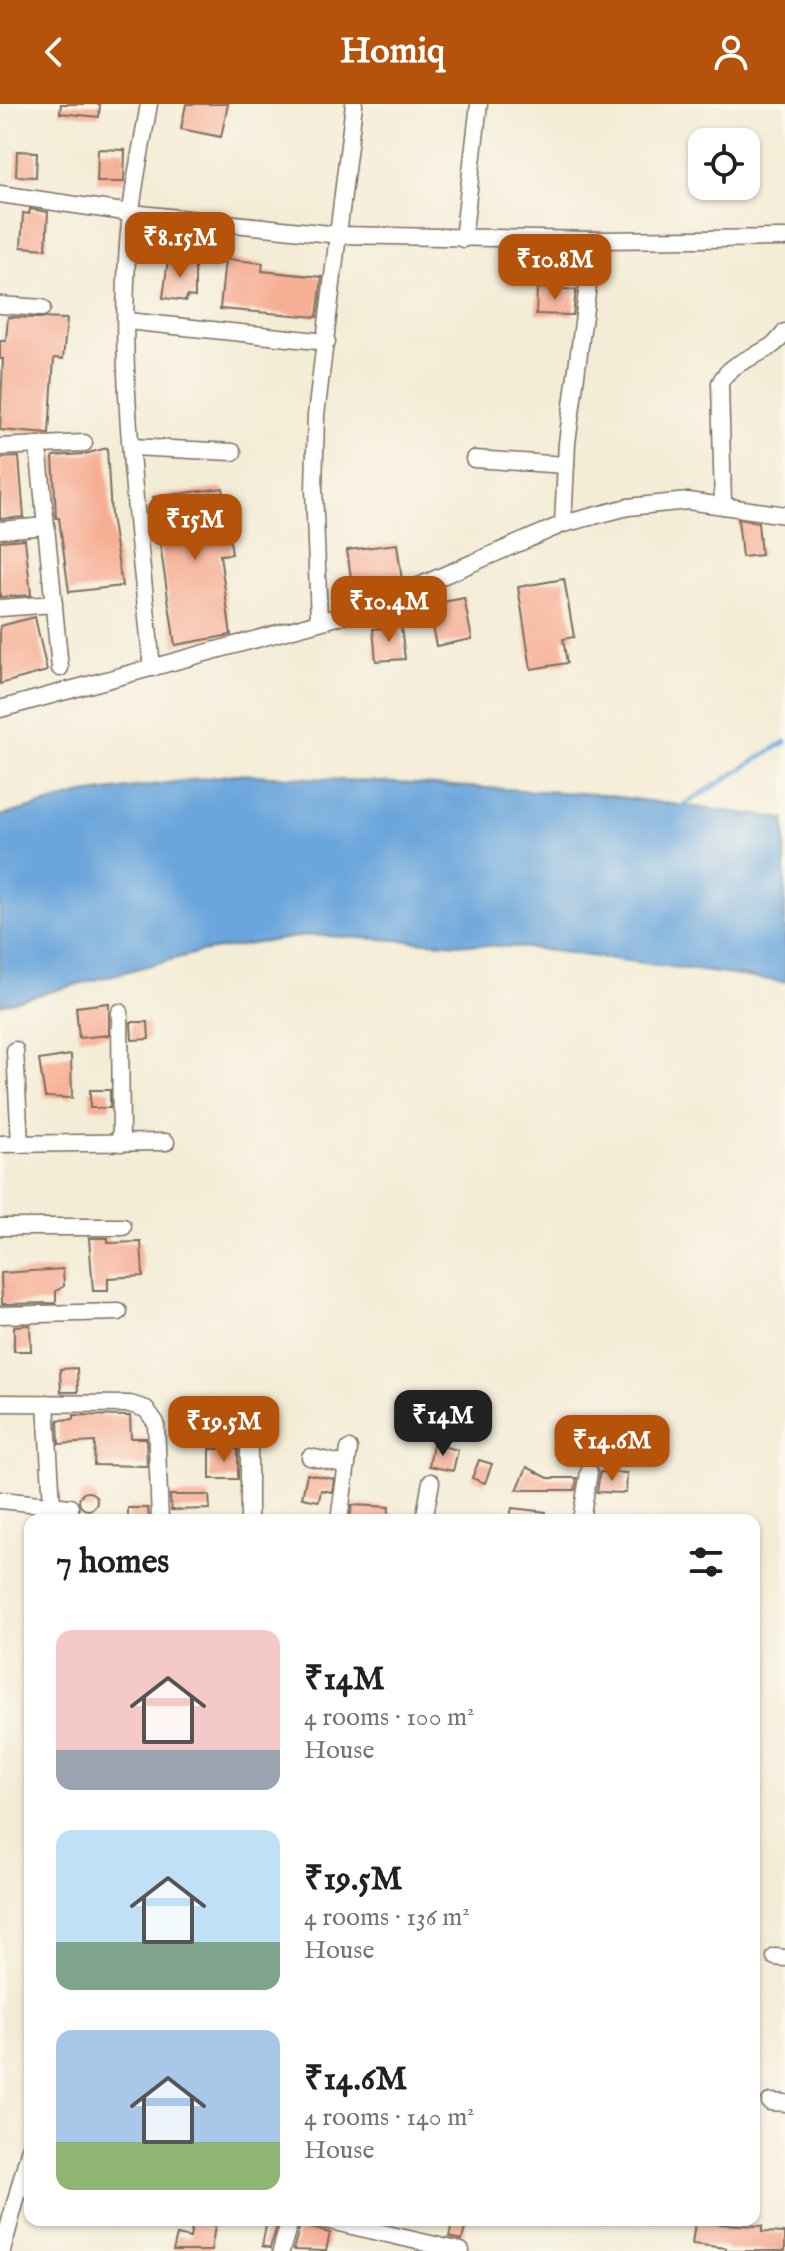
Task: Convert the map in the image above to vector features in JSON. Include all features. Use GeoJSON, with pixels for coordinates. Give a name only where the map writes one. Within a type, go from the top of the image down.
{"type":"FeatureCollection","features":[{"type":"Feature","properties":{"kind":"street"},"geometry":{"type":"LineString","coordinates":[[149,104],[131,213],[127,321],[131,447],[152,668]]}},
{"type":"Feature","properties":{"kind":"street"},"geometry":{"type":"LineString","coordinates":[[319,621],[314,476],[316,415],[354,104]]}},
{"type":"Feature","properties":{"kind":"street"},"geometry":{"type":"LineString","coordinates":[[463,239],[479,104]]}},
{"type":"Feature","properties":{"kind":"street"},"geometry":{"type":"LineString","coordinates":[[0,194],[131,213],[339,235],[594,240],[785,238]]}},
{"type":"Feature","properties":{"kind":"street"},"geometry":{"type":"LineString","coordinates":[[563,524],[566,465],[594,240]]}},
{"type":"Feature","properties":{"kind":"street"},"geometry":{"type":"LineString","coordinates":[[0,305],[42,308]]}},
{"type":"Feature","properties":{"kind":"street"},"geometry":{"type":"LineString","coordinates":[[127,321],[327,342]]}},
{"type":"Feature","properties":{"kind":"street"},"geometry":{"type":"LineString","coordinates":[[723,505],[720,383],[726,372],[779,342],[785,332]]}},
{"type":"Feature","properties":{"kind":"street"},"geometry":{"type":"LineString","coordinates":[[0,447],[84,443]]}},
{"type":"Feature","properties":{"kind":"street"},"geometry":{"type":"LineString","coordinates":[[38,445],[60,668]]}},
{"type":"Feature","properties":{"kind":"street"},"geometry":{"type":"LineString","coordinates":[[131,447],[233,452]]}},
{"type":"Feature","properties":{"kind":"street"},"geometry":{"type":"LineString","coordinates":[[474,459],[566,465]]}},
{"type":"Feature","properties":{"kind":"street"},"geometry":{"type":"LineString","coordinates":[[0,709],[363,610],[563,524],[628,507],[688,501],[785,515]]}},
{"type":"Feature","properties":{"kind":"street"},"geometry":{"type":"LineString","coordinates":[[0,530],[46,526]]}},
{"type":"Feature","properties":{"kind":"street"},"geometry":{"type":"LineString","coordinates":[[0,608],[54,604]]}},
{"type":"Feature","properties":{"kind":"street"},"geometry":{"type":"LineString","coordinates":[[120,1012],[121,1143]]}},
{"type":"Feature","properties":{"kind":"street"},"geometry":{"type":"LineString","coordinates":[[15,1050],[20,1144]]}},
{"type":"Feature","properties":{"kind":"street"},"geometry":{"type":"LineString","coordinates":[[0,1144],[166,1142]]}},
{"type":"Feature","properties":{"kind":"street"},"geometry":{"type":"LineString","coordinates":[[0,1227],[123,1227]]}},
{"type":"Feature","properties":{"kind":"street"},"geometry":{"type":"LineString","coordinates":[[0,1315],[119,1312]]}},
{"type":"Feature","properties":{"kind":"street"},"geometry":{"type":"LineString","coordinates":[[0,1403],[130,1404],[146,1409],[156,1423],[160,1514]]}},
{"type":"Feature","properties":{"kind":"street"},"geometry":{"type":"LineString","coordinates":[[46,1403],[52,1505]]}},
{"type":"Feature","properties":{"kind":"street"},"geometry":{"type":"LineString","coordinates":[[249,1433],[249,1514]]}},
{"type":"Feature","properties":{"kind":"street"},"geometry":{"type":"LineString","coordinates":[[310,1457],[348,1457],[340,1514]]}},
{"type":"Feature","properties":{"kind":"street"},"geometry":{"type":"LineString","coordinates":[[582,1514],[589,1472]]}},
{"type":"Feature","properties":{"kind":"street"},"geometry":{"type":"LineString","coordinates":[[425,1514],[431,1482]]}},
{"type":"Feature","properties":{"kind":"street"},"geometry":{"type":"LineString","coordinates":[[0,1500],[70,1507],[70,1514]]}},
{"type":"Feature","properties":{"kind":"street"},"geometry":{"type":"LineString","coordinates":[[2,2251],[24,2170]]}},
{"type":"Feature","properties":{"kind":"street"},"geometry":{"type":"LineString","coordinates":[[281,2251],[288,2226]]}},
{"type":"Feature","properties":{"kind":"street"},"geometry":{"type":"LineString","coordinates":[[352,2226],[461,2251]]}},
{"type":"Feature","properties":{"kind":"water"},"geometry":{"type":"Polygon","coordinates":[[[236,774],[595,794],[785,819],[785,982],[530,948],[310,935],[200,952],[0,1005],[0,816],[83,794],[236,774]]]}},
{"type":"Feature","properties":{"kind":"building"},"geometry":{"type":"Polygon","coordinates":[[[61,104],[100,104],[99,117],[60,113],[61,104]]]}},
{"type":"Feature","properties":{"kind":"building"},"geometry":{"type":"Polygon","coordinates":[[[186,104],[228,104],[221,137],[181,129],[186,104]]]}},
{"type":"Feature","properties":{"kind":"building"},"geometry":{"type":"Polygon","coordinates":[[[98,149],[125,150],[124,182],[97,182],[98,149]]]}},
{"type":"Feature","properties":{"kind":"building"},"geometry":{"type":"Polygon","coordinates":[[[17,151],[37,152],[36,177],[16,176],[17,151]]]}},
{"type":"Feature","properties":{"kind":"building"},"geometry":{"type":"Polygon","coordinates":[[[30,209],[48,212],[46,249],[21,247],[23,213],[29,214],[30,209]]]}},
{"type":"Feature","properties":{"kind":"building"},"geometry":{"type":"Polygon","coordinates":[[[168,259],[195,262],[195,297],[187,296],[186,301],[163,298],[168,259]]]}},
{"type":"Feature","properties":{"kind":"building"},"geometry":{"type":"Polygon","coordinates":[[[225,259],[263,263],[262,271],[322,277],[317,317],[220,309],[225,259]]]}},
{"type":"Feature","properties":{"kind":"building"},"geometry":{"type":"Polygon","coordinates":[[[537,288],[576,290],[573,315],[536,314],[537,288]]]}},
{"type":"Feature","properties":{"kind":"building"},"geometry":{"type":"Polygon","coordinates":[[[8,317],[67,319],[63,359],[54,358],[49,434],[0,430],[3,359],[0,359],[0,341],[6,341],[8,317]]]}},
{"type":"Feature","properties":{"kind":"building"},"geometry":{"type":"Polygon","coordinates":[[[107,448],[111,516],[122,586],[69,592],[59,518],[56,518],[53,456],[85,454],[107,448]]]}},
{"type":"Feature","properties":{"kind":"building"},"geometry":{"type":"Polygon","coordinates":[[[19,457],[24,517],[0,519],[0,458],[19,457]]]}},
{"type":"Feature","properties":{"kind":"building"},"geometry":{"type":"Polygon","coordinates":[[[223,488],[232,554],[220,555],[231,635],[175,645],[153,497],[223,488]]]}},
{"type":"Feature","properties":{"kind":"building"},"geometry":{"type":"Polygon","coordinates":[[[738,519],[758,522],[761,555],[742,557],[738,519]]]}},
{"type":"Feature","properties":{"kind":"building"},"geometry":{"type":"Polygon","coordinates":[[[25,539],[31,595],[0,597],[0,541],[25,539]]]}},
{"type":"Feature","properties":{"kind":"building"},"geometry":{"type":"Polygon","coordinates":[[[397,544],[402,581],[386,588],[353,592],[347,550],[397,544]]]}},
{"type":"Feature","properties":{"kind":"building"},"geometry":{"type":"Polygon","coordinates":[[[564,579],[574,637],[563,639],[567,663],[531,669],[518,587],[564,579]]]}},
{"type":"Feature","properties":{"kind":"building"},"geometry":{"type":"Polygon","coordinates":[[[464,598],[472,639],[436,646],[428,605],[464,598]]]}},
{"type":"Feature","properties":{"kind":"building"},"geometry":{"type":"Polygon","coordinates":[[[35,617],[47,671],[0,684],[0,626],[35,617]]]}},
{"type":"Feature","properties":{"kind":"building"},"geometry":{"type":"Polygon","coordinates":[[[401,626],[405,659],[376,661],[373,629],[401,626]]]}},
{"type":"Feature","properties":{"kind":"building"},"geometry":{"type":"Polygon","coordinates":[[[109,1003],[109,1035],[79,1038],[76,1007],[109,1003]]]}},
{"type":"Feature","properties":{"kind":"building"},"geometry":{"type":"Polygon","coordinates":[[[131,1022],[148,1022],[149,1039],[132,1040],[131,1022]]]}},
{"type":"Feature","properties":{"kind":"building"},"geometry":{"type":"Polygon","coordinates":[[[71,1055],[72,1098],[45,1097],[39,1060],[71,1055]]]}},
{"type":"Feature","properties":{"kind":"building"},"geometry":{"type":"Polygon","coordinates":[[[90,1090],[110,1090],[110,1108],[90,1108],[90,1090]]]}},
{"type":"Feature","properties":{"kind":"building"},"geometry":{"type":"Polygon","coordinates":[[[89,1238],[108,1238],[108,1243],[141,1242],[143,1276],[108,1278],[108,1291],[93,1291],[89,1238]]]}},
{"type":"Feature","properties":{"kind":"building"},"geometry":{"type":"Polygon","coordinates":[[[63,1269],[64,1286],[56,1291],[56,1303],[2,1304],[1,1273],[63,1269]]]}},
{"type":"Feature","properties":{"kind":"building"},"geometry":{"type":"Polygon","coordinates":[[[30,1325],[31,1351],[14,1351],[14,1326],[30,1325]]]}},
{"type":"Feature","properties":{"kind":"building"},"geometry":{"type":"Polygon","coordinates":[[[77,1368],[78,1392],[61,1392],[60,1369],[77,1368]]]}},
{"type":"Feature","properties":{"kind":"building"},"geometry":{"type":"Polygon","coordinates":[[[74,1415],[130,1416],[131,1438],[146,1438],[147,1466],[94,1465],[95,1442],[59,1444],[58,1420],[74,1419],[74,1415]]]}},
{"type":"Feature","properties":{"kind":"building"},"geometry":{"type":"Polygon","coordinates":[[[433,1444],[458,1450],[453,1471],[429,1466],[433,1444]]]}},
{"type":"Feature","properties":{"kind":"building"},"geometry":{"type":"Polygon","coordinates":[[[210,1449],[238,1449],[238,1479],[210,1479],[210,1449]]]}},
{"type":"Feature","properties":{"kind":"building"},"geometry":{"type":"Polygon","coordinates":[[[479,1460],[492,1464],[485,1483],[472,1478],[479,1460]]]}},
{"type":"Feature","properties":{"kind":"building"},"geometry":{"type":"Polygon","coordinates":[[[527,1467],[548,1478],[577,1478],[575,1490],[517,1490],[527,1467]]]}},
{"type":"Feature","properties":{"kind":"building"},"geometry":{"type":"Polygon","coordinates":[[[600,1472],[627,1473],[626,1493],[597,1492],[600,1472]]]}},
{"type":"Feature","properties":{"kind":"building"},"geometry":{"type":"Polygon","coordinates":[[[307,1474],[334,1479],[332,1492],[321,1490],[319,1501],[302,1498],[307,1474]]]}},
{"type":"Feature","properties":{"kind":"building"},"geometry":{"type":"Polygon","coordinates":[[[88,1492],[97,1501],[88,1510],[79,1501],[88,1492]]]}},
{"type":"Feature","properties":{"kind":"building"},"geometry":{"type":"Polygon","coordinates":[[[170,1495],[209,1495],[210,1509],[171,1510],[170,1495]]]}},
{"type":"Feature","properties":{"kind":"building"},"geometry":{"type":"Polygon","coordinates":[[[352,1505],[389,1507],[388,1514],[351,1514],[352,1505]]]}},
{"type":"Feature","properties":{"kind":"building"},"geometry":{"type":"Polygon","coordinates":[[[128,1508],[148,1508],[148,1514],[128,1514],[128,1508]]]}},
{"type":"Feature","properties":{"kind":"building"},"geometry":{"type":"Polygon","coordinates":[[[512,1508],[546,1512],[546,1514],[510,1514],[512,1508]]]}},
{"type":"Feature","properties":{"kind":"building"},"geometry":{"type":"Polygon","coordinates":[[[192,2226],[215,2226],[211,2251],[173,2251],[177,2235],[190,2238],[192,2226]]]}},
{"type":"Feature","properties":{"kind":"building"},"geometry":{"type":"Polygon","coordinates":[[[266,2226],[277,2226],[270,2248],[262,2246],[266,2226]]]}},
{"type":"Feature","properties":{"kind":"building"},"geometry":{"type":"Polygon","coordinates":[[[300,2226],[330,2233],[326,2251],[293,2250],[300,2226]]]}},
{"type":"Feature","properties":{"kind":"building"},"geometry":{"type":"Polygon","coordinates":[[[452,2226],[466,2226],[462,2240],[449,2237],[452,2226]]]}},
{"type":"Feature","properties":{"kind":"building"},"geometry":{"type":"Polygon","coordinates":[[[695,2226],[762,2226],[762,2232],[785,2233],[785,2251],[726,2251],[726,2248],[692,2244],[695,2226]]]}},
{"type":"Feature","properties":{"kind":"waterway"},"geometry":{"type":"LineString","coordinates":[[677,809],[785,742]]}}]}
